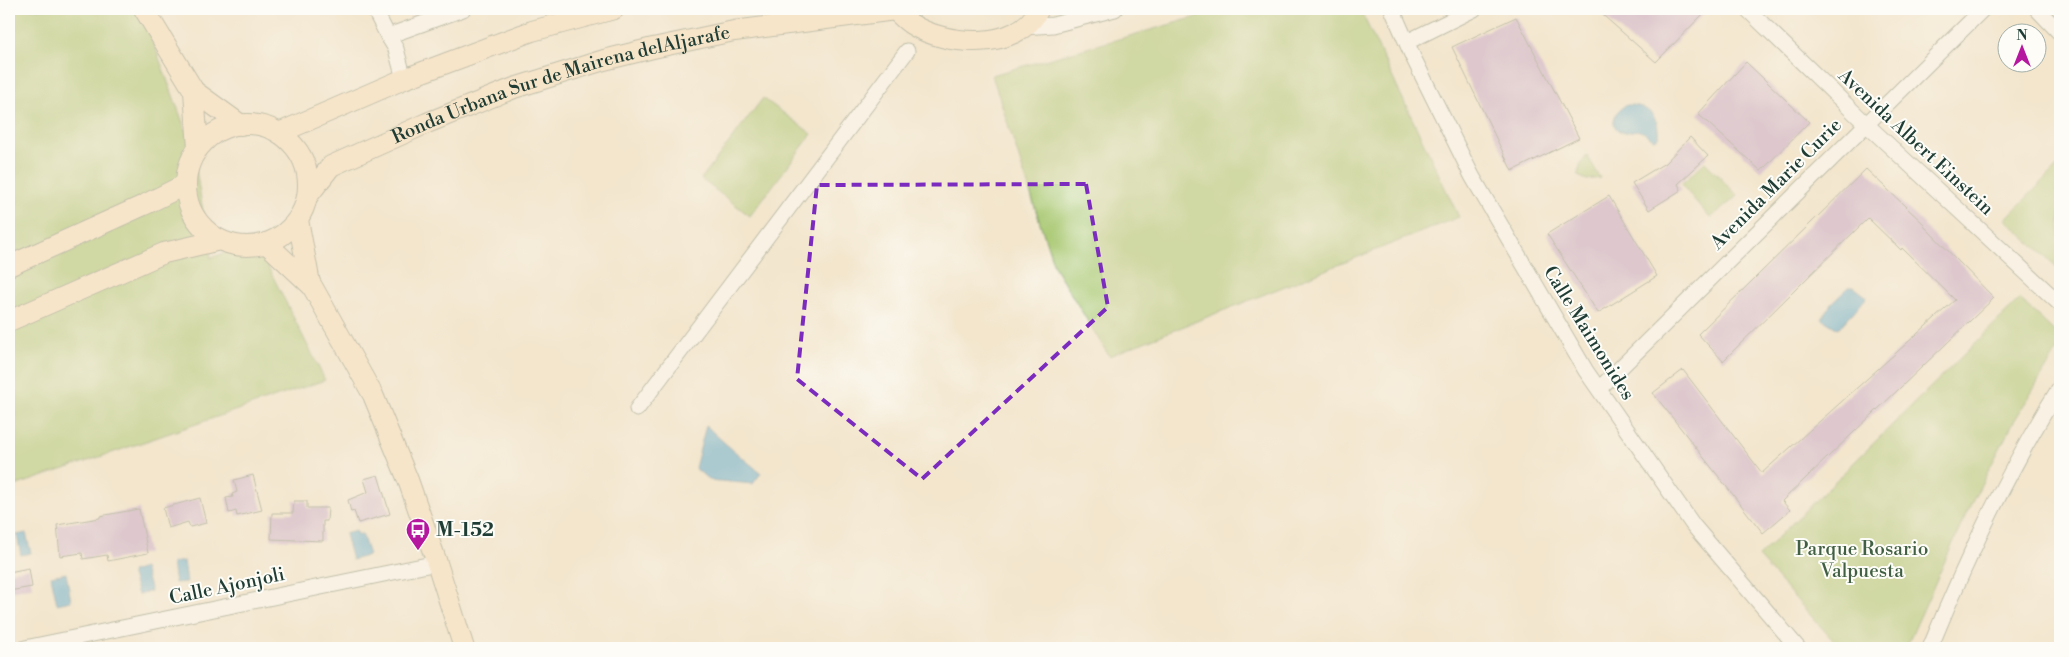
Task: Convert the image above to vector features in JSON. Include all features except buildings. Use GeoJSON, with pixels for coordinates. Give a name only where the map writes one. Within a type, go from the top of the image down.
{"type":"FeatureCollection","features":[{"type":"Feature","properties":{"kind":"street"},"geometry":{"type":"LineString","coordinates":[[145,9],[194,91],[242,124]]}},
{"type":"Feature","properties":{"kind":"street"},"geometry":{"type":"LineString","coordinates":[[374,9],[396,49],[404,79]]}},
{"type":"Feature","properties":{"kind":"street"},"geometry":{"type":"LineString","coordinates":[[388,36],[463,9]]}},
{"type":"Feature","properties":{"kind":"street"},"geometry":{"type":"LineString","coordinates":[[279,133],[404,79],[532,31],[614,9]]}},
{"type":"Feature","properties":{"kind":"street","name":"Ronda Urbana Sur de Mairena delAljarafe"},"geometry":{"type":"LineString","coordinates":[[307,197],[307,172],[297,150],[279,133],[260,126],[242,124],[225,128],[210,136],[198,148],[189,165],[186,184],[189,207],[201,226],[220,240],[242,246],[266,243],[284,234],[298,220],[307,197],[331,166],[427,123],[514,88],[604,60],[734,31],[894,9],[912,24],[937,35],[961,41],[983,41],[1006,36],[1023,27],[1039,9]]}},
{"type":"Feature","properties":{"kind":"street"},"geometry":{"type":"LineString","coordinates":[[1023,27],[1053,25],[1115,9]]}},
{"type":"Feature","properties":{"kind":"street","name":"Calle Maimonides"},"geometry":{"type":"LineString","coordinates":[[1392,9],[1472,176],[1598,389],[1693,525],[1798,648]]}},
{"type":"Feature","properties":{"kind":"street"},"geometry":{"type":"LineString","coordinates":[[1407,42],[1474,9]]}},
{"type":"Feature","properties":{"kind":"street","name":"Avenida Albert Einstein"},"geometry":{"type":"LineString","coordinates":[[1747,9],[1866,124],[2060,304]]}},
{"type":"Feature","properties":{"kind":"street","name":"Avenida Marie Curie"},"geometry":{"type":"LineString","coordinates":[[1598,389],[1983,9]]}},
{"type":"Feature","properties":{"kind":"street"},"geometry":{"type":"LineString","coordinates":[[2037,9],[2060,33]]}},
{"type":"Feature","properties":{"kind":"street"},"geometry":{"type":"LineString","coordinates":[[637,409],[907,51]]}},
{"type":"Feature","properties":{"kind":"street"},"geometry":{"type":"LineString","coordinates":[[194,91],[198,148]]}},
{"type":"Feature","properties":{"kind":"street"},"geometry":{"type":"LineString","coordinates":[[9,266],[186,184]]}},
{"type":"Feature","properties":{"kind":"street"},"geometry":{"type":"LineString","coordinates":[[298,220],[310,283]]}},
{"type":"Feature","properties":{"kind":"street","name":"Ronda Urbana Sur de Mairena delAljarafe"},"geometry":{"type":"LineString","coordinates":[[9,321],[164,253],[220,240]]}},
{"type":"Feature","properties":{"kind":"street"},"geometry":{"type":"LineString","coordinates":[[266,243],[310,283],[373,395],[408,480],[464,648]]}},
{"type":"Feature","properties":{"kind":"street"},"geometry":{"type":"LineString","coordinates":[[1930,648],[1990,512],[2029,437],[2060,387]]}},
{"type":"Feature","properties":{"kind":"street","name":"Calle Ajonjoli"},"geometry":{"type":"LineString","coordinates":[[25,648],[437,563]]}},
{"type":"Feature","properties":{"kind":"highlighted area"},"geometry":{"type":"Polygon","coordinates":[[[1086,184],[1108,307],[922,479],[797,379],[817,185],[1086,184]]]}},
{"type":"Feature","properties":{"kind":"green space"},"geometry":{"type":"Polygon","coordinates":[[[9,9],[141,9],[192,147],[211,258],[255,241],[325,380],[9,488],[9,9]]]}},
{"type":"Feature","properties":{"kind":"green space"},"geometry":{"type":"Polygon","coordinates":[[[1224,9],[1360,9],[1459,217],[1109,356],[1054,266],[992,75],[1224,9]]]}},
{"type":"Feature","properties":{"kind":"green space"},"geometry":{"type":"Polygon","coordinates":[[[763,98],[812,134],[750,216],[701,179],[763,98]]]}},
{"type":"Feature","properties":{"kind":"green space"},"geometry":{"type":"Polygon","coordinates":[[[1587,155],[1600,178],[1587,180],[1578,176],[1580,166],[1587,155]]]}},
{"type":"Feature","properties":{"kind":"green space"},"geometry":{"type":"Polygon","coordinates":[[[1705,162],[1738,196],[1710,218],[1681,184],[1705,162]]]}},
{"type":"Feature","properties":{"kind":"green space"},"geometry":{"type":"Polygon","coordinates":[[[2060,164],[2060,270],[2005,219],[2060,164]]]}},
{"type":"Feature","properties":{"kind":"green space","name":"Parque Rosario Valpuesta"},"geometry":{"type":"Polygon","coordinates":[[[2020,299],[2060,337],[2060,346],[2013,423],[1967,512],[1906,648],[1840,648],[1758,557],[2020,299]]]}},
{"type":"Feature","properties":{"kind":"water"},"geometry":{"type":"Polygon","coordinates":[[[1627,105],[1641,107],[1651,113],[1657,123],[1658,137],[1654,139],[1644,132],[1638,131],[1623,132],[1615,127],[1614,119],[1618,111],[1627,105]]]}},
{"type":"Feature","properties":{"kind":"water"},"geometry":{"type":"Polygon","coordinates":[[[1849,287],[1854,287],[1867,297],[1838,329],[1822,319],[1832,303],[1849,287]]]}},
{"type":"Feature","properties":{"kind":"water"},"geometry":{"type":"Polygon","coordinates":[[[706,425],[761,473],[753,484],[709,480],[695,468],[706,425]]]}},
{"type":"Feature","properties":{"kind":"water"},"geometry":{"type":"Polygon","coordinates":[[[356,531],[357,536],[362,534],[369,555],[352,560],[345,534],[356,531]]]}},
{"type":"Feature","properties":{"kind":"water"},"geometry":{"type":"Polygon","coordinates":[[[26,533],[31,553],[21,555],[17,535],[26,533]]]}},
{"type":"Feature","properties":{"kind":"water"},"geometry":{"type":"Polygon","coordinates":[[[184,561],[187,582],[175,583],[172,563],[184,561]]]}},
{"type":"Feature","properties":{"kind":"water"},"geometry":{"type":"Polygon","coordinates":[[[144,568],[151,591],[138,595],[131,572],[144,568]]]}},
{"type":"Feature","properties":{"kind":"water"},"geometry":{"type":"Polygon","coordinates":[[[66,573],[71,601],[57,604],[51,576],[66,573]]]}},
{"type":"Feature","properties":{"kind":"place","name":"M-152"},"geometry":{"type":"Point","coordinates":[418,551]}}]}
